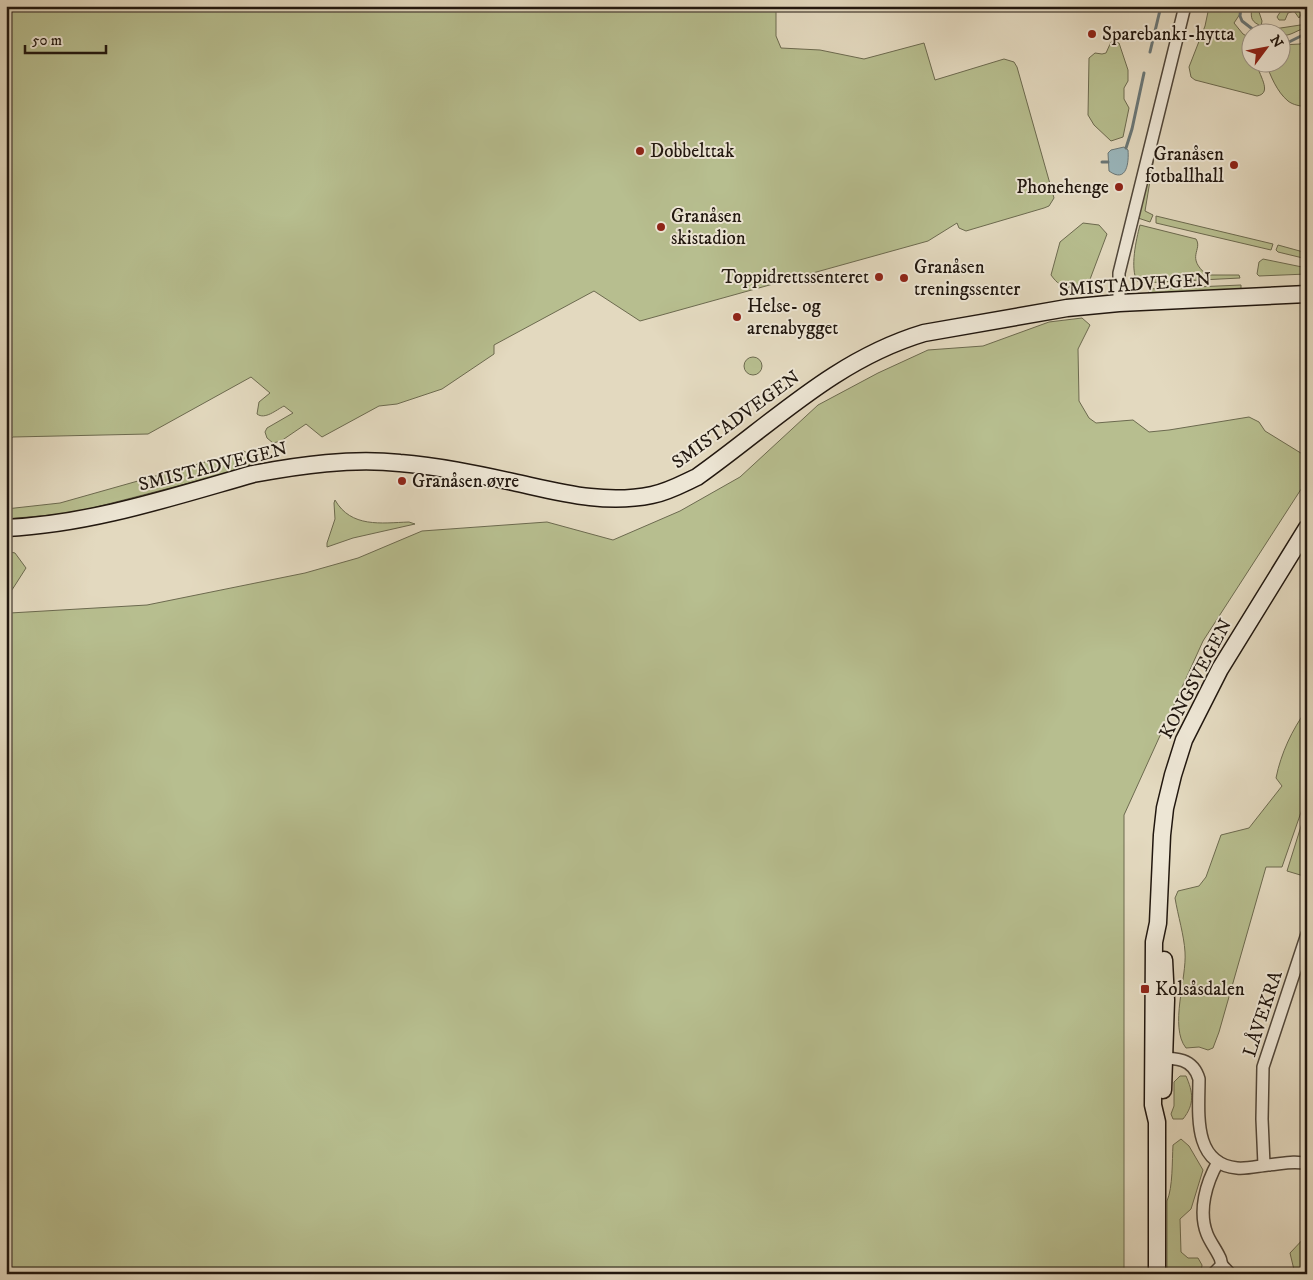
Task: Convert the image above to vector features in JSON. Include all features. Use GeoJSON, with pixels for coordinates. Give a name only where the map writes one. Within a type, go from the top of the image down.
{"type":"FeatureCollection","features":[{"type":"Feature","properties":{"kind":"street"},"geometry":{"type":"LineString","coordinates":[[1119,303],[1119,273],[1184,6]]}},
{"type":"Feature","properties":{"kind":"street","name":"SMISTADVEGEN"},"geometry":{"type":"LineString","coordinates":[[6,528],[62,523],[98,516],[253,474],[298,466],[355,461],[412,464],[584,497],[605,499],[652,495],[677,487],[697,477],[811,391],[846,368],[886,346],[924,333],[1067,308],[1119,303],[1307,294]]}},
{"type":"Feature","properties":{"kind":"street","name":"KONGSVEGEN"},"geometry":{"type":"LineString","coordinates":[[1157,1274],[1157,1122],[1153,1105],[1159,1058],[1154,942],[1158,923],[1160,858],[1165,808],[1184,740],[1220,669],[1307,528]]}},
{"type":"Feature","properties":{"kind":"street","name":"LÅVEKRA"},"geometry":{"type":"LineString","coordinates":[[1264,1165],[1262,1119],[1263,1067],[1307,934]]}},
{"type":"Feature","properties":{"kind":"street"},"geometry":{"type":"LineString","coordinates":[[1159,1058],[1184,1060],[1197,1073],[1199,1079],[1200,1134],[1203,1145],[1218,1162],[1227,1167],[1239,1168],[1295,1162],[1307,1164]]}},
{"type":"Feature","properties":{"kind":"street"},"geometry":{"type":"LineString","coordinates":[[1218,1162],[1208,1183],[1204,1200],[1203,1220],[1206,1232],[1222,1265],[1230,1274]]}},
{"type":"Feature","properties":{"kind":"street"},"geometry":{"type":"LineString","coordinates":[[1213,1274],[1222,1265]]}},
{"type":"Feature","properties":{"kind":"green space"},"geometry":{"type":"Polygon","coordinates":[[[6,6],[776,6],[776,36],[781,48],[820,50],[864,59],[924,43],[935,80],[1004,59],[1014,62],[1054,198],[1049,206],[1044,208],[966,231],[959,228],[957,223],[928,241],[640,321],[594,291],[494,345],[494,354],[442,389],[397,404],[379,406],[322,437],[306,424],[281,441],[273,443],[267,438],[265,432],[267,428],[293,413],[284,406],[267,415],[260,416],[257,414],[259,402],[270,393],[251,377],[148,434],[13,437],[6,443],[6,146],[10,143],[11,86],[6,83],[6,6]]]}},
{"type":"Feature","properties":{"kind":"green space"},"geometry":{"type":"Polygon","coordinates":[[[1239,6],[1240,14],[1234,23],[1240,30],[1240,72],[1260,72],[1264,87],[1262,94],[1257,96],[1195,80],[1191,77],[1189,67],[1205,26],[1209,7],[1239,6]]]}},
{"type":"Feature","properties":{"kind":"green space"},"geometry":{"type":"Polygon","coordinates":[[[1251,6],[1257,6],[1262,22],[1255,22],[1251,15],[1251,6]]]}},
{"type":"Feature","properties":{"kind":"green space"},"geometry":{"type":"Polygon","coordinates":[[[1284,6],[1307,6],[1307,9],[1304,9],[1299,18],[1294,11],[1288,13],[1285,20],[1279,20],[1277,17],[1284,6]]]}},
{"type":"Feature","properties":{"kind":"green space"},"geometry":{"type":"Polygon","coordinates":[[[1307,24],[1307,28],[1290,34],[1290,27],[1307,24]]]}},
{"type":"Feature","properties":{"kind":"green space"},"geometry":{"type":"Polygon","coordinates":[[[1307,39],[1307,107],[1288,101],[1280,93],[1270,72],[1290,72],[1290,45],[1300,44],[1307,39]]]}},
{"type":"Feature","properties":{"kind":"green space"},"geometry":{"type":"Polygon","coordinates":[[[1111,42],[1119,43],[1128,70],[1128,81],[1124,88],[1124,99],[1129,108],[1123,137],[1111,141],[1094,125],[1088,115],[1089,58],[1095,53],[1106,53],[1111,42]]]}},
{"type":"Feature","properties":{"kind":"green space"},"geometry":{"type":"Polygon","coordinates":[[[1155,151],[1145,211],[1153,215],[1150,222],[1138,218],[1155,151]]]}},
{"type":"Feature","properties":{"kind":"green space"},"geometry":{"type":"Polygon","coordinates":[[[1156,216],[1273,244],[1271,250],[1156,223],[1156,216]]]}},
{"type":"Feature","properties":{"kind":"green space"},"geometry":{"type":"Polygon","coordinates":[[[1083,223],[1099,225],[1107,234],[1089,282],[1073,287],[1064,286],[1051,275],[1060,242],[1083,223]]]}},
{"type":"Feature","properties":{"kind":"green space"},"geometry":{"type":"Polygon","coordinates":[[[1140,225],[1196,239],[1198,247],[1196,259],[1200,269],[1207,275],[1239,275],[1240,278],[1142,283],[1137,281],[1134,262],[1135,246],[1140,225]]]}},
{"type":"Feature","properties":{"kind":"green space"},"geometry":{"type":"Polygon","coordinates":[[[1278,245],[1307,253],[1307,259],[1278,252],[1276,250],[1278,245]]]}},
{"type":"Feature","properties":{"kind":"green space"},"geometry":{"type":"Polygon","coordinates":[[[1263,259],[1307,268],[1307,274],[1259,276],[1257,274],[1259,262],[1263,259]]]}},
{"type":"Feature","properties":{"kind":"green space"},"geometry":{"type":"Polygon","coordinates":[[[1241,285],[1241,291],[1149,295],[1149,289],[1241,285]]]}},
{"type":"Feature","properties":{"kind":"green space"},"geometry":{"type":"Polygon","coordinates":[[[1082,318],[1090,325],[1078,349],[1079,401],[1089,418],[1096,423],[1133,420],[1149,432],[1249,417],[1259,422],[1265,431],[1304,455],[1307,454],[1307,480],[1203,641],[1124,815],[1124,1274],[6,1274],[6,617],[10,613],[147,605],[305,573],[358,558],[422,531],[547,522],[613,540],[680,511],[740,477],[818,405],[878,373],[928,350],[983,346],[1049,322],[1082,318]]]}},
{"type":"Feature","properties":{"kind":"green space"},"geometry":{"type":"Polygon","coordinates":[[[753,357],[759,360],[762,366],[759,372],[753,375],[747,372],[744,366],[747,360],[753,357]]]}},
{"type":"Feature","properties":{"kind":"green space"},"geometry":{"type":"Polygon","coordinates":[[[244,451],[251,456],[249,466],[240,470],[73,513],[6,519],[6,509],[60,503],[244,451]]]}},
{"type":"Feature","properties":{"kind":"green space"},"geometry":{"type":"Polygon","coordinates":[[[335,500],[342,509],[358,520],[378,523],[409,522],[415,524],[353,538],[327,547],[335,519],[335,500]]]}},
{"type":"Feature","properties":{"kind":"green space"},"geometry":{"type":"Polygon","coordinates":[[[6,551],[15,553],[26,568],[10,593],[6,595],[6,551]]]}},
{"type":"Feature","properties":{"kind":"green space"},"geometry":{"type":"Polygon","coordinates":[[[1307,709],[1307,795],[1282,867],[1266,867],[1213,1048],[1208,1050],[1199,1047],[1186,1048],[1181,1039],[1179,1028],[1185,952],[1175,898],[1178,891],[1199,886],[1206,877],[1221,835],[1249,828],[1282,786],[1276,778],[1281,760],[1292,733],[1307,709]]]}},
{"type":"Feature","properties":{"kind":"green space"},"geometry":{"type":"Polygon","coordinates":[[[1307,807],[1307,877],[1287,871],[1307,807]]]}},
{"type":"Feature","properties":{"kind":"green space"},"geometry":{"type":"Polygon","coordinates":[[[1180,1076],[1186,1076],[1192,1098],[1190,1108],[1183,1119],[1173,1119],[1171,1114],[1174,1106],[1174,1082],[1180,1076]]]}},
{"type":"Feature","properties":{"kind":"green space"},"geometry":{"type":"Polygon","coordinates":[[[1181,1139],[1189,1146],[1203,1170],[1191,1209],[1180,1219],[1181,1252],[1188,1258],[1198,1258],[1202,1265],[1201,1274],[1167,1274],[1167,1201],[1171,1181],[1173,1145],[1181,1139]]]}},
{"type":"Feature","properties":{"kind":"green space"},"geometry":{"type":"Polygon","coordinates":[[[1307,1235],[1307,1274],[1295,1274],[1290,1253],[1307,1235]]]}},
{"type":"Feature","properties":{"kind":"water"},"geometry":{"type":"Polygon","coordinates":[[[1124,147],[1128,150],[1126,170],[1120,175],[1115,174],[1109,171],[1108,153],[1111,150],[1124,147]]]}},
{"type":"Feature","properties":{"kind":"waterway"},"geometry":{"type":"LineString","coordinates":[[1150,52],[1161,6]]}},
{"type":"Feature","properties":{"kind":"waterway"},"geometry":{"type":"LineString","coordinates":[[1241,6],[1240,16],[1243,22]]}},
{"type":"Feature","properties":{"kind":"waterway"},"geometry":{"type":"LineString","coordinates":[[1290,42],[1307,33]]}},
{"type":"Feature","properties":{"kind":"waterway"},"geometry":{"type":"LineString","coordinates":[[1126,148],[1144,73]]}},
{"type":"Feature","properties":{"kind":"waterway"},"geometry":{"type":"LineString","coordinates":[[1102,162],[1108,162]]}},
{"type":"Feature","properties":{"kind":"place","name":"Sparebank1-hytta"},"geometry":{"type":"Point","coordinates":[1092,34]}},
{"type":"Feature","properties":{"kind":"place","name":"Dobbelttak"},"geometry":{"type":"Point","coordinates":[640,151]}},
{"type":"Feature","properties":{"kind":"place","name":"Granåsen fotballhall"},"geometry":{"type":"Point","coordinates":[1234,165]}},
{"type":"Feature","properties":{"kind":"place","name":"Phonehenge"},"geometry":{"type":"Point","coordinates":[1119,187]}},
{"type":"Feature","properties":{"kind":"place","name":"Granåsen skistadion"},"geometry":{"type":"Point","coordinates":[661,227]}},
{"type":"Feature","properties":{"kind":"place","name":"Toppidrettssenteret"},"geometry":{"type":"Point","coordinates":[879,277]}},
{"type":"Feature","properties":{"kind":"place","name":"Granåsen treningssenter"},"geometry":{"type":"Point","coordinates":[904,278]}},
{"type":"Feature","properties":{"kind":"place","name":"Helse- og arenabygget"},"geometry":{"type":"Point","coordinates":[737,317]}},
{"type":"Feature","properties":{"kind":"place","name":"Granåsen øvre"},"geometry":{"type":"Point","coordinates":[402,481]}},
{"type":"Feature","properties":{"kind":"place","name":"Kolsåsdalen"},"geometry":{"type":"Point","coordinates":[1145,989]}}]}
